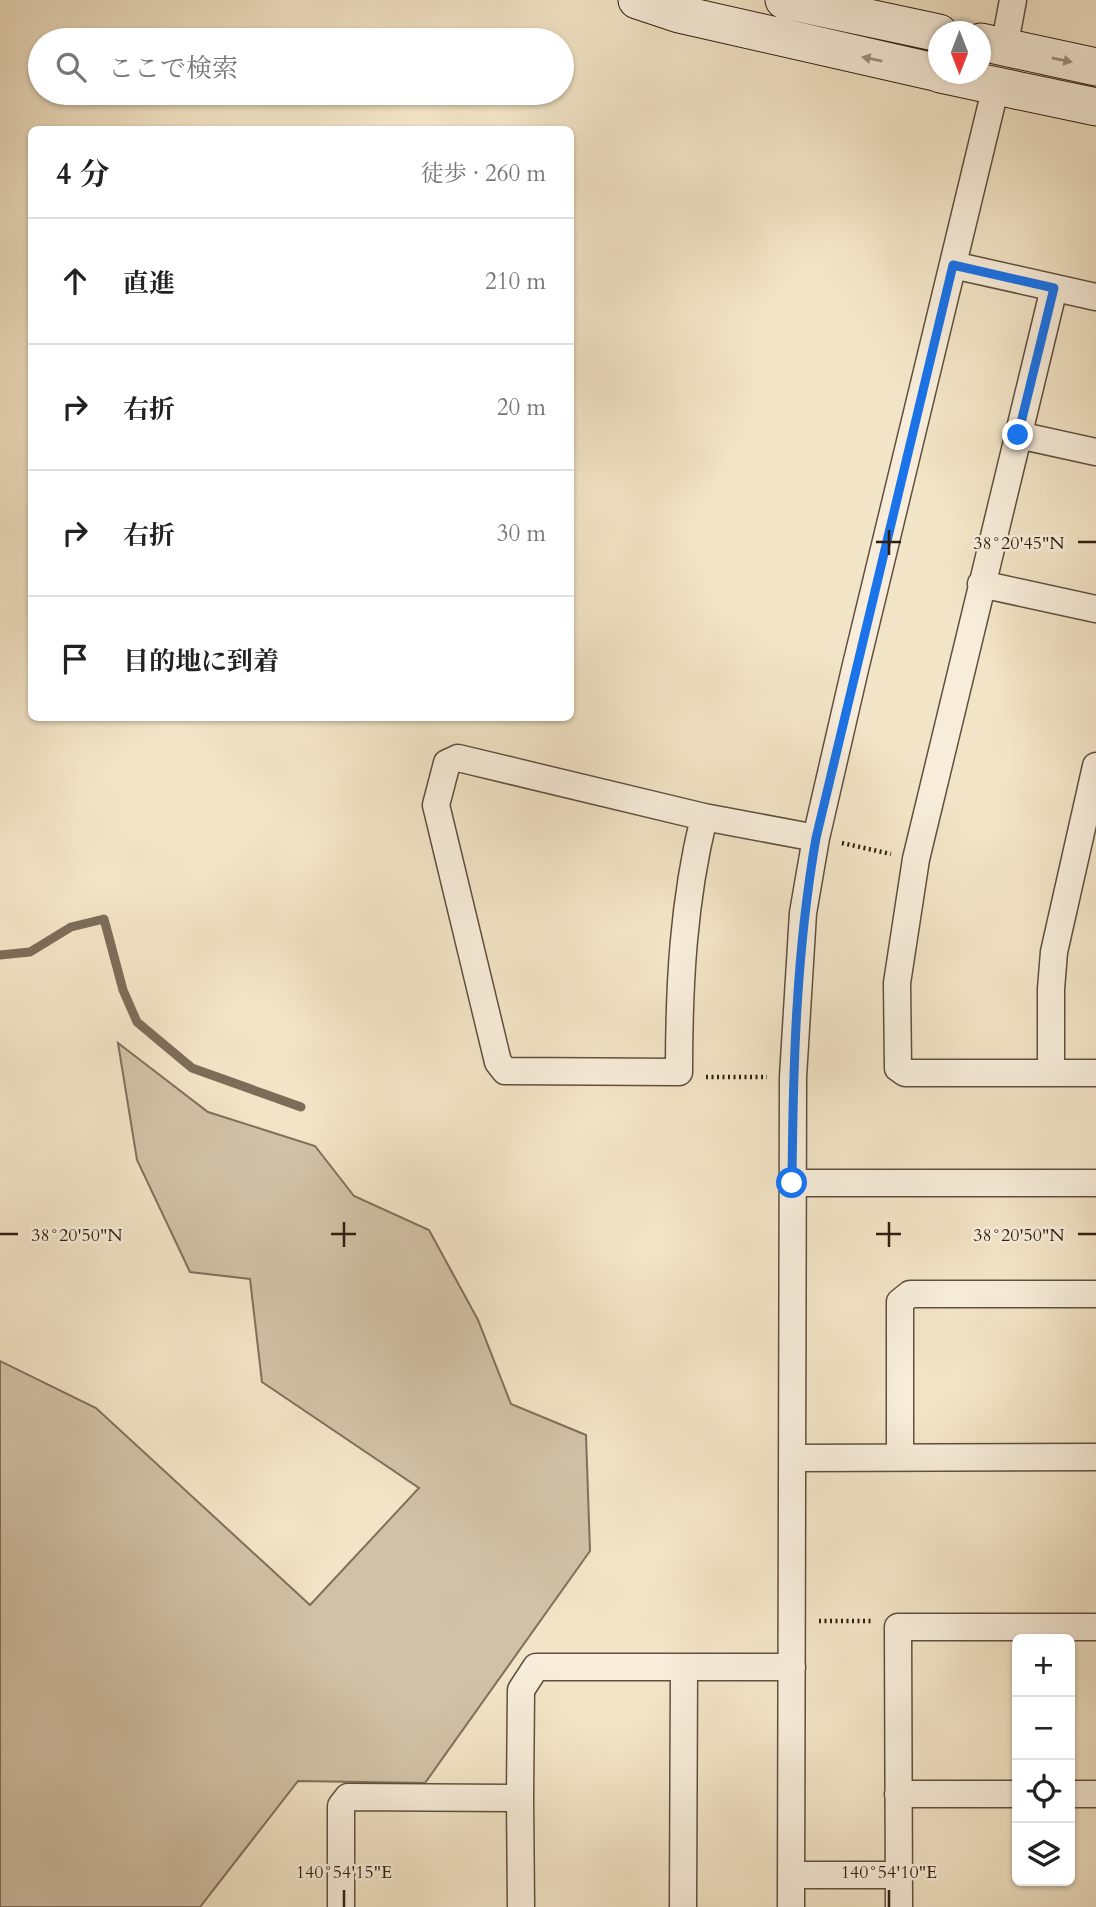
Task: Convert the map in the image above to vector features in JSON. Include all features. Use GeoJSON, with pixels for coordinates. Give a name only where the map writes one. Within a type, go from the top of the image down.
{"type":"FeatureCollection","features":[{"type":"Feature","properties":{"kind":"street"},"geometry":{"type":"LineString","coordinates":[[637,0],[679,14],[928,71]]}},
{"type":"Feature","properties":{"kind":"street"},"geometry":{"type":"LineString","coordinates":[[784,0],[928,31]]}},
{"type":"Feature","properties":{"kind":"street"},"geometry":{"type":"LineString","coordinates":[[1013,0],[992,45],[1096,67]]}},
{"type":"Feature","properties":{"kind":"street"},"geometry":{"type":"LineString","coordinates":[[987,84],[1096,107]]}},
{"type":"Feature","properties":{"kind":"street"},"geometry":{"type":"LineString","coordinates":[[791,1907],[793,1077],[803,912],[816,838],[996,86]]}},
{"type":"Feature","properties":{"kind":"street"},"geometry":{"type":"LineString","coordinates":[[953,265],[1096,297]]}},
{"type":"Feature","properties":{"kind":"street"},"geometry":{"type":"LineString","coordinates":[[1054,288],[916,859],[897,983],[898,1068],[905,1073],[1096,1073]]}},
{"type":"Feature","properties":{"kind":"street"},"geometry":{"type":"LineString","coordinates":[[1018,435],[1096,452]]}},
{"type":"Feature","properties":{"kind":"street"},"geometry":{"type":"LineString","coordinates":[[981,584],[1096,609]]}},
{"type":"Feature","properties":{"kind":"street"},"geometry":{"type":"LineString","coordinates":[[704,817],[687,892],[682,937],[679,1072],[506,1071],[498,1062],[436,805],[447,762],[458,758],[704,817],[816,838]]}},
{"type":"Feature","properties":{"kind":"street"},"geometry":{"type":"LineString","coordinates":[[1051,1073],[1054,952],[1096,766]]}},
{"type":"Feature","properties":{"kind":"street"},"geometry":{"type":"LineString","coordinates":[[792,1183],[1096,1183]]}},
{"type":"Feature","properties":{"kind":"street"},"geometry":{"type":"LineString","coordinates":[[900,1457],[900,1302],[911,1294],[1096,1294]]}},
{"type":"Feature","properties":{"kind":"street"},"geometry":{"type":"LineString","coordinates":[[792,1458],[1096,1457]]}},
{"type":"Feature","properties":{"kind":"street"},"geometry":{"type":"LineString","coordinates":[[899,1907],[898,1626],[1096,1626]]}},
{"type":"Feature","properties":{"kind":"street"},"geometry":{"type":"LineString","coordinates":[[521,1907],[521,1690],[537,1667],[792,1667]]}},
{"type":"Feature","properties":{"kind":"street"},"geometry":{"type":"LineString","coordinates":[[683,1907],[684,1667]]}},
{"type":"Feature","properties":{"kind":"street"},"geometry":{"type":"LineString","coordinates":[[898,1794],[1012,1794]]}},
{"type":"Feature","properties":{"kind":"street"},"geometry":{"type":"LineString","coordinates":[[1075,1794],[1096,1794]]}},
{"type":"Feature","properties":{"kind":"street"},"geometry":{"type":"LineString","coordinates":[[341,1907],[341,1806],[348,1797],[520,1798]]}},
{"type":"Feature","properties":{"kind":"street"},"geometry":{"type":"LineString","coordinates":[[791,1875],[899,1875]]}},
{"type":"Feature","properties":{"kind":"path"},"geometry":{"type":"LineString","coordinates":[[842,843],[916,859]]}},
{"type":"Feature","properties":{"kind":"path"},"geometry":{"type":"LineString","coordinates":[[679,1072],[697,1077],[793,1077]]}},
{"type":"Feature","properties":{"kind":"path"},"geometry":{"type":"LineString","coordinates":[[792,1620],[885,1622],[898,1626]]}},
{"type":"Feature","properties":{"kind":"shaded area"},"geometry":{"type":"Polygon","coordinates":[[[118,1043],[208,1112],[315,1146],[354,1196],[429,1230],[478,1320],[511,1404],[586,1435],[590,1551],[425,1783],[298,1781],[200,1907],[0,1907],[0,1361],[96,1408],[310,1605],[419,1488],[262,1382],[250,1279],[190,1272],[137,1160],[118,1043]]]}},
{"type":"Feature","properties":{"kind":"waterway"},"geometry":{"type":"LineString","coordinates":[[0,955],[30,952],[71,927],[104,919],[123,990],[137,1022],[192,1068],[301,1107]]}},
{"type":"Feature","properties":{"kind":"route"},"geometry":{"type":"LineString","coordinates":[[792,1183],[793,1077],[803,912],[816,838],[855,669],[953,265],[1054,288],[1018,435]]}}]}
